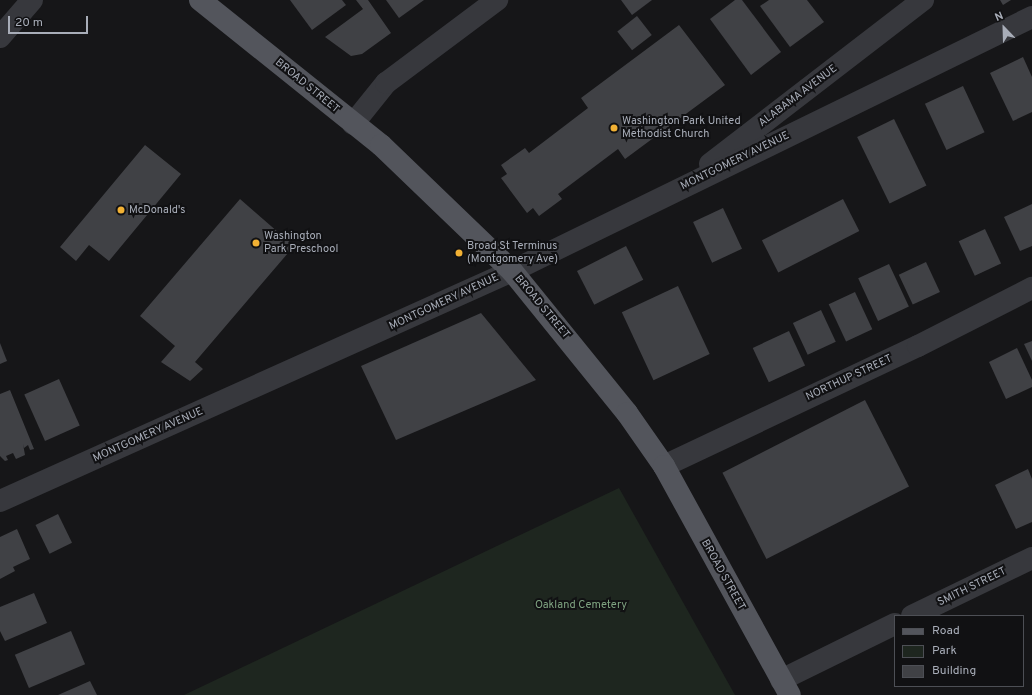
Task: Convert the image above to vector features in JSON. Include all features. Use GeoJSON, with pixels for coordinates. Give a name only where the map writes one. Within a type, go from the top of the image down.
{"type":"FeatureCollection","features":[{"type":"Feature","properties":{"kind":"main road","name":"BROAD STREET"},"geometry":{"type":"LineString","coordinates":[[200,0],[381,145],[512,271],[628,413],[664,466],[785,687]]}},
{"type":"Feature","properties":{"kind":"street"},"geometry":{"type":"LineString","coordinates":[[0,37],[32,0]]}},
{"type":"Feature","properties":{"kind":"street"},"geometry":{"type":"LineString","coordinates":[[353,124],[386,83],[497,0]]}},
{"type":"Feature","properties":{"kind":"street","name":"ALABAMA AVENUE"},"geometry":{"type":"LineString","coordinates":[[672,192],[923,0]]}},
{"type":"Feature","properties":{"kind":"street","name":"MONTGOMERY AVENUE"},"geometry":{"type":"LineString","coordinates":[[0,501],[512,271],[1032,17]]}},
{"type":"Feature","properties":{"kind":"street","name":"NORTHUP STREET"},"geometry":{"type":"LineString","coordinates":[[664,466],[918,346],[1032,288]]}},
{"type":"Feature","properties":{"kind":"street","name":"SMITH STREET"},"geometry":{"type":"LineString","coordinates":[[914,615],[1032,558]]}},
{"type":"Feature","properties":{"kind":"street"},"geometry":{"type":"LineString","coordinates":[[785,687],[894,625]]}},
{"type":"Feature","properties":{"kind":"green space","name":"Oakland Cemetery"},"geometry":{"type":"Polygon","coordinates":[[[619,488],[735,695],[184,695],[619,488]]]}},
{"type":"Feature","properties":{"kind":"building"},"geometry":{"type":"Polygon","coordinates":[[[290,0],[342,0],[346,5],[312,30],[290,0]]]}},
{"type":"Feature","properties":{"kind":"building"},"geometry":{"type":"Polygon","coordinates":[[[356,0],[368,0],[391,33],[362,54],[351,56],[325,37],[363,9],[356,0]]]}},
{"type":"Feature","properties":{"kind":"building"},"geometry":{"type":"Polygon","coordinates":[[[386,0],[424,0],[399,18],[386,0]]]}},
{"type":"Feature","properties":{"kind":"building"},"geometry":{"type":"Polygon","coordinates":[[[621,0],[652,0],[632,15],[621,0]]]}},
{"type":"Feature","properties":{"kind":"building"},"geometry":{"type":"Polygon","coordinates":[[[735,0],[742,0],[781,52],[751,75],[710,19],[735,0]]]}},
{"type":"Feature","properties":{"kind":"building"},"geometry":{"type":"Polygon","coordinates":[[[769,0],[807,0],[824,22],[790,47],[760,6],[769,0]]]}},
{"type":"Feature","properties":{"kind":"building"},"geometry":{"type":"Polygon","coordinates":[[[1000,0],[1011,0],[1003,5],[1000,0]]]}},
{"type":"Feature","properties":{"kind":"building"},"geometry":{"type":"Polygon","coordinates":[[[637,16],[652,35],[632,50],[617,31],[637,16]]]}},
{"type":"Feature","properties":{"kind":"building","name":"Washington Park United Methodist Church"},"geometry":{"type":"Polygon","coordinates":[[[679,25],[725,85],[625,159],[618,149],[558,194],[562,199],[539,216],[533,208],[527,213],[501,178],[507,174],[501,165],[525,148],[529,153],[588,108],[581,98],[679,25]]]}},
{"type":"Feature","properties":{"kind":"building"},"geometry":{"type":"Polygon","coordinates":[[[1023,57],[1032,77],[1032,112],[1013,121],[990,73],[1023,57]]]}},
{"type":"Feature","properties":{"kind":"building"},"geometry":{"type":"Polygon","coordinates":[[[963,86],[985,132],[946,150],[925,104],[963,86]]]}},
{"type":"Feature","properties":{"kind":"building"},"geometry":{"type":"Polygon","coordinates":[[[894,119],[926,186],[890,203],[857,137],[894,119]]]}},
{"type":"Feature","properties":{"kind":"building","name":"McDonald's"},"geometry":{"type":"Polygon","coordinates":[[[145,145],[181,174],[109,261],[89,245],[76,261],[60,247],[145,145]]]}},
{"type":"Feature","properties":{"kind":"building"},"geometry":{"type":"Polygon","coordinates":[[[240,199],[294,246],[195,362],[203,369],[190,381],[161,362],[175,346],[140,316],[240,199]]]}},
{"type":"Feature","properties":{"kind":"building"},"geometry":{"type":"Polygon","coordinates":[[[843,199],[859,231],[778,272],[762,240],[843,199]]]}},
{"type":"Feature","properties":{"kind":"building"},"geometry":{"type":"Polygon","coordinates":[[[1032,204],[1032,246],[1020,251],[1004,217],[1032,204]]]}},
{"type":"Feature","properties":{"kind":"building"},"geometry":{"type":"Polygon","coordinates":[[[723,208],[742,249],[712,263],[693,222],[723,208]]]}},
{"type":"Feature","properties":{"kind":"building"},"geometry":{"type":"Polygon","coordinates":[[[985,229],[1001,263],[975,276],[959,241],[985,229]]]}},
{"type":"Feature","properties":{"kind":"building"},"geometry":{"type":"Polygon","coordinates":[[[626,246],[643,280],[594,305],[577,271],[626,246]]]}},
{"type":"Feature","properties":{"kind":"building"},"geometry":{"type":"Polygon","coordinates":[[[926,262],[940,292],[913,305],[899,275],[926,262]]]}},
{"type":"Feature","properties":{"kind":"building"},"geometry":{"type":"Polygon","coordinates":[[[889,264],[909,307],[878,321],[858,278],[889,264]]]}},
{"type":"Feature","properties":{"kind":"building"},"geometry":{"type":"Polygon","coordinates":[[[678,286],[710,354],[654,380],[622,312],[678,286]]]}},
{"type":"Feature","properties":{"kind":"building"},"geometry":{"type":"Polygon","coordinates":[[[855,292],[872,329],[846,341],[829,304],[855,292]]]}},
{"type":"Feature","properties":{"kind":"building"},"geometry":{"type":"Polygon","coordinates":[[[821,310],[836,342],[808,355],[793,323],[821,310]]]}},
{"type":"Feature","properties":{"kind":"building"},"geometry":{"type":"Polygon","coordinates":[[[481,313],[536,380],[396,440],[361,366],[481,313]]]}},
{"type":"Feature","properties":{"kind":"building"},"geometry":{"type":"Polygon","coordinates":[[[789,331],[805,365],[769,382],[753,348],[789,331]]]}},
{"type":"Feature","properties":{"kind":"building"},"geometry":{"type":"Polygon","coordinates":[[[1032,341],[1032,361],[1024,344],[1032,341]]]}},
{"type":"Feature","properties":{"kind":"building"},"geometry":{"type":"Polygon","coordinates":[[[0,343],[7,361],[0,364],[0,343]]]}},
{"type":"Feature","properties":{"kind":"building"},"geometry":{"type":"Polygon","coordinates":[[[1017,348],[1032,380],[1032,387],[1006,399],[989,362],[1017,348]]]}},
{"type":"Feature","properties":{"kind":"building"},"geometry":{"type":"Polygon","coordinates":[[[59,379],[80,426],[45,441],[24,394],[59,379]]]}},
{"type":"Feature","properties":{"kind":"building"},"geometry":{"type":"Polygon","coordinates":[[[10,390],[34,449],[30,450],[28,445],[24,448],[23,444],[25,455],[16,459],[13,453],[6,456],[8,460],[5,461],[0,456],[0,394],[10,390]]]}},
{"type":"Feature","properties":{"kind":"building"},"geometry":{"type":"Polygon","coordinates":[[[865,400],[909,486],[766,559],[722,473],[865,400]]]}},
{"type":"Feature","properties":{"kind":"building"},"geometry":{"type":"Polygon","coordinates":[[[1028,469],[1032,479],[1032,522],[1016,529],[995,485],[1028,469]]]}},
{"type":"Feature","properties":{"kind":"building"},"geometry":{"type":"Polygon","coordinates":[[[58,514],[72,543],[50,554],[36,525],[58,514]]]}},
{"type":"Feature","properties":{"kind":"building"},"geometry":{"type":"Polygon","coordinates":[[[17,529],[30,559],[13,567],[15,571],[0,579],[0,537],[17,529]]]}},
{"type":"Feature","properties":{"kind":"building"},"geometry":{"type":"Polygon","coordinates":[[[34,593],[47,623],[5,641],[0,631],[0,607],[34,593]]]}},
{"type":"Feature","properties":{"kind":"building"},"geometry":{"type":"Polygon","coordinates":[[[71,631],[85,664],[29,688],[15,655],[71,631]]]}},
{"type":"Feature","properties":{"kind":"building"},"geometry":{"type":"Polygon","coordinates":[[[90,681],[97,695],[58,695],[90,681]]]}},
{"type":"Feature","properties":{"kind":"place","name":"Washington Park United Methodist Church"},"geometry":{"type":"Point","coordinates":[614,128]}},
{"type":"Feature","properties":{"kind":"place","name":"McDonald's"},"geometry":{"type":"Point","coordinates":[121,210]}},
{"type":"Feature","properties":{"kind":"place","name":"Washington Park Preschool"},"geometry":{"type":"Point","coordinates":[256,243]}},
{"type":"Feature","properties":{"kind":"place","name":"Broad St Terminus (Montgomery Ave)"},"geometry":{"type":"Point","coordinates":[459,253]}}]}
